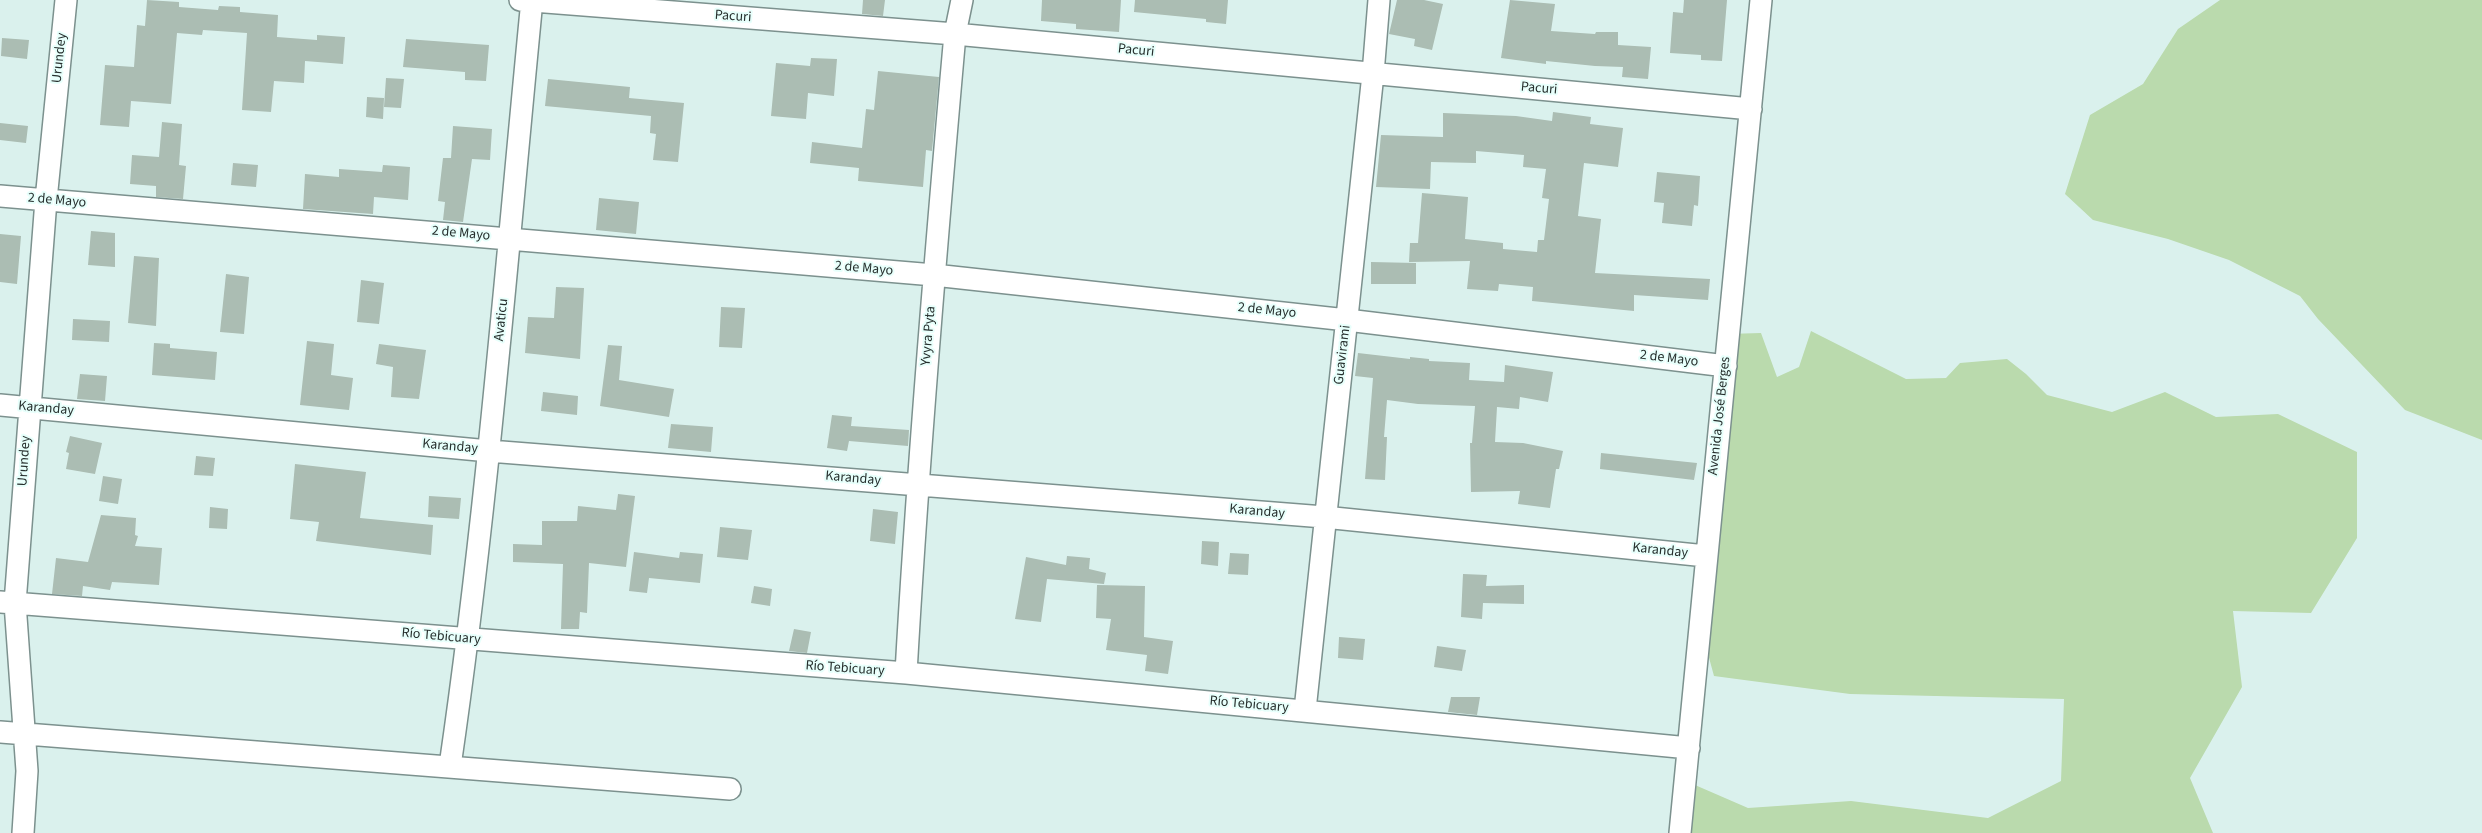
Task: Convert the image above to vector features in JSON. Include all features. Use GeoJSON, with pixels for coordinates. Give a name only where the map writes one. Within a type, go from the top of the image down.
{"type":"FeatureCollection","features":[{"type":"Feature","properties":{"kind":"street","name":"Urundey"},"geometry":{"type":"LineString","coordinates":[[23,833],[27,771],[7,602],[29,408],[46,200],[66,0]]}},
{"type":"Feature","properties":{"kind":"street","name":"Pacuri"},"geometry":{"type":"LineString","coordinates":[[528,0],[955,34],[1751,109]]}},
{"type":"Feature","properties":{"kind":"street","name":"Avaticu"},"geometry":{"type":"LineString","coordinates":[[450,766],[468,639],[489,451],[510,238],[528,0]]}},
{"type":"Feature","properties":{"kind":"street","name":"Yvyra Pyta"},"geometry":{"type":"LineString","coordinates":[[906,673],[916,484],[955,34],[962,0]]}},
{"type":"Feature","properties":{"kind":"street","name":"Guavirami"},"geometry":{"type":"LineString","coordinates":[[1305,710],[1324,517],[1373,74],[1379,0]]}},
{"type":"Feature","properties":{"kind":"street","name":"Avenida José Berges"},"geometry":{"type":"LineString","coordinates":[[1680,833],[1761,0]]}},
{"type":"Feature","properties":{"kind":"street","name":"2 de Mayo"},"geometry":{"type":"LineString","coordinates":[[0,196],[934,275],[1347,320],[1726,366]]}},
{"type":"Feature","properties":{"kind":"street","name":"Karanday"},"geometry":{"type":"LineString","coordinates":[[0,406],[489,451],[1324,517],[1706,556]]}},
{"type":"Feature","properties":{"kind":"street","name":"Río Tebicuary"},"geometry":{"type":"LineString","coordinates":[[7,602],[906,673],[1689,748]]}},
{"type":"Feature","properties":{"kind":"street"},"geometry":{"type":"LineString","coordinates":[[0,732],[730,789]]}},
{"type":"Feature","properties":{"kind":"green space"},"geometry":{"type":"Polygon","coordinates":[[[2220,0],[2482,0],[2482,440],[2405,410],[2318,319],[2300,296],[2229,260],[2168,239],[2093,220],[2065,194],[2090,115],[2143,84],[2178,29],[2220,0]]]}},
{"type":"Feature","properties":{"kind":"green space"},"geometry":{"type":"Polygon","coordinates":[[[1811,331],[1906,379],[1946,378],[1960,363],[2007,359],[2026,374],[2047,395],[2112,412],[2165,392],[2216,417],[2278,414],[2357,452],[2357,538],[2311,613],[2233,611],[2242,687],[2190,778],[2213,833],[1690,833],[1695,785],[1748,808],[1851,801],[1988,818],[2061,781],[2064,699],[1850,694],[1714,676],[1708,654],[1727,334],[1761,333],[1777,377],[1799,367],[1811,331]]]}},
{"type":"Feature","properties":{"kind":"building"},"geometry":{"type":"Polygon","coordinates":[[[147,0],[179,2],[179,7],[218,10],[219,6],[240,7],[240,12],[278,15],[277,37],[317,40],[317,35],[345,37],[343,64],[305,61],[304,83],[274,81],[271,112],[242,110],[247,33],[203,30],[202,35],[177,33],[171,104],[131,101],[129,127],[100,125],[105,65],[134,67],[137,25],[145,26],[147,0]]]}},
{"type":"Feature","properties":{"kind":"building"},"geometry":{"type":"Polygon","coordinates":[[[863,0],[885,0],[883,16],[862,14],[863,0]]]}},
{"type":"Feature","properties":{"kind":"building"},"geometry":{"type":"Polygon","coordinates":[[[1042,0],[1121,0],[1119,32],[1076,29],[1076,24],[1041,21],[1042,0]]]}},
{"type":"Feature","properties":{"kind":"building"},"geometry":{"type":"Polygon","coordinates":[[[1135,0],[1228,0],[1226,24],[1206,22],[1206,19],[1134,12],[1135,0]]]}},
{"type":"Feature","properties":{"kind":"building"},"geometry":{"type":"Polygon","coordinates":[[[1397,0],[1424,0],[1443,4],[1432,50],[1414,46],[1415,39],[1389,34],[1397,0]]]}},
{"type":"Feature","properties":{"kind":"building"},"geometry":{"type":"Polygon","coordinates":[[[1510,0],[1555,4],[1551,31],[1595,34],[1596,32],[1618,32],[1618,45],[1651,47],[1648,79],[1622,77],[1623,67],[1546,61],[1546,64],[1501,58],[1510,0]]]}},
{"type":"Feature","properties":{"kind":"building"},"geometry":{"type":"Polygon","coordinates":[[[1684,0],[1727,0],[1722,61],[1701,60],[1701,55],[1670,53],[1673,12],[1683,13],[1684,0]]]}},
{"type":"Feature","properties":{"kind":"building"},"geometry":{"type":"Polygon","coordinates":[[[2,38],[29,40],[27,59],[1,56],[2,38]]]}},
{"type":"Feature","properties":{"kind":"building"},"geometry":{"type":"Polygon","coordinates":[[[406,39],[489,45],[486,81],[465,80],[465,72],[403,67],[406,39]]]}},
{"type":"Feature","properties":{"kind":"building"},"geometry":{"type":"Polygon","coordinates":[[[811,58],[837,59],[834,96],[808,93],[806,119],[771,116],[776,63],[810,66],[811,58]]]}},
{"type":"Feature","properties":{"kind":"building"},"geometry":{"type":"Polygon","coordinates":[[[878,71],[939,77],[932,151],[926,150],[923,187],[858,181],[859,168],[810,163],[812,142],[862,148],[866,109],[874,110],[878,71]]]}},
{"type":"Feature","properties":{"kind":"building"},"geometry":{"type":"Polygon","coordinates":[[[386,78],[404,79],[401,108],[384,107],[386,78]]]}},
{"type":"Feature","properties":{"kind":"building"},"geometry":{"type":"Polygon","coordinates":[[[548,79],[630,87],[629,98],[684,103],[678,162],[653,160],[656,134],[650,133],[651,116],[545,106],[548,79]]]}},
{"type":"Feature","properties":{"kind":"building"},"geometry":{"type":"Polygon","coordinates":[[[367,97],[384,98],[383,119],[366,117],[367,97]]]}},
{"type":"Feature","properties":{"kind":"building"},"geometry":{"type":"Polygon","coordinates":[[[1553,112],[1591,117],[1590,124],[1623,128],[1618,167],[1584,163],[1578,216],[1601,219],[1595,273],[1710,279],[1708,300],[1634,295],[1634,311],[1532,301],[1533,287],[1499,284],[1498,291],[1467,289],[1470,261],[1409,262],[1410,243],[1418,243],[1422,193],[1468,197],[1465,239],[1503,243],[1503,249],[1537,252],[1538,240],[1544,240],[1549,199],[1542,198],[1546,169],[1523,167],[1524,155],[1476,151],[1476,163],[1431,162],[1430,189],[1376,187],[1381,135],[1443,137],[1443,113],[1516,116],[1552,121],[1553,112]]]}},
{"type":"Feature","properties":{"kind":"building"},"geometry":{"type":"Polygon","coordinates":[[[162,122],[182,124],[179,165],[186,166],[183,199],[156,197],[156,186],[130,184],[132,155],[159,157],[162,122]]]}},
{"type":"Feature","properties":{"kind":"building"},"geometry":{"type":"Polygon","coordinates":[[[0,123],[28,126],[26,143],[0,140],[0,123]]]}},
{"type":"Feature","properties":{"kind":"building"},"geometry":{"type":"Polygon","coordinates":[[[453,126],[492,129],[490,160],[472,159],[463,222],[443,220],[445,202],[438,201],[443,158],[451,158],[453,126]]]}},
{"type":"Feature","properties":{"kind":"building"},"geometry":{"type":"Polygon","coordinates":[[[233,163],[258,165],[256,187],[231,185],[233,163]]]}},
{"type":"Feature","properties":{"kind":"building"},"geometry":{"type":"Polygon","coordinates":[[[383,165],[410,167],[408,200],[374,197],[373,214],[303,209],[305,174],[339,177],[339,169],[382,172],[383,165]]]}},
{"type":"Feature","properties":{"kind":"building"},"geometry":{"type":"Polygon","coordinates":[[[1657,172],[1700,176],[1698,206],[1694,205],[1692,226],[1662,223],[1664,203],[1654,202],[1657,172]]]}},
{"type":"Feature","properties":{"kind":"building"},"geometry":{"type":"Polygon","coordinates":[[[599,198],[639,202],[636,234],[596,230],[599,198]]]}},
{"type":"Feature","properties":{"kind":"building"},"geometry":{"type":"Polygon","coordinates":[[[91,231],[115,233],[115,267],[88,265],[91,231]]]}},
{"type":"Feature","properties":{"kind":"building"},"geometry":{"type":"Polygon","coordinates":[[[0,234],[21,236],[17,284],[0,282],[0,234]]]}},
{"type":"Feature","properties":{"kind":"building"},"geometry":{"type":"Polygon","coordinates":[[[134,256],[159,258],[156,326],[128,323],[134,256]]]}},
{"type":"Feature","properties":{"kind":"building"},"geometry":{"type":"Polygon","coordinates":[[[1371,262],[1416,263],[1416,284],[1371,284],[1371,262]]]}},
{"type":"Feature","properties":{"kind":"building"},"geometry":{"type":"Polygon","coordinates":[[[226,274],[249,277],[244,334],[220,332],[226,274]]]}},
{"type":"Feature","properties":{"kind":"building"},"geometry":{"type":"Polygon","coordinates":[[[361,280],[384,283],[379,324],[357,322],[361,280]]]}},
{"type":"Feature","properties":{"kind":"building"},"geometry":{"type":"Polygon","coordinates":[[[556,287],[584,288],[580,359],[525,353],[528,317],[554,318],[556,287]]]}},
{"type":"Feature","properties":{"kind":"building"},"geometry":{"type":"Polygon","coordinates":[[[721,307],[745,308],[742,348],[719,347],[721,307]]]}},
{"type":"Feature","properties":{"kind":"building"},"geometry":{"type":"Polygon","coordinates":[[[73,319],[110,321],[109,342],[72,340],[73,319]]]}},
{"type":"Feature","properties":{"kind":"building"},"geometry":{"type":"Polygon","coordinates":[[[307,341],[334,344],[331,375],[353,378],[349,410],[300,405],[307,341]]]}},
{"type":"Feature","properties":{"kind":"building"},"geometry":{"type":"Polygon","coordinates":[[[154,343],[170,344],[170,348],[217,352],[215,380],[152,375],[154,343]]]}},
{"type":"Feature","properties":{"kind":"building"},"geometry":{"type":"Polygon","coordinates":[[[379,344],[426,350],[419,399],[391,397],[393,367],[376,364],[379,344]]]}},
{"type":"Feature","properties":{"kind":"building"},"geometry":{"type":"Polygon","coordinates":[[[608,345],[622,346],[619,380],[674,389],[669,417],[600,406],[608,345]]]}},
{"type":"Feature","properties":{"kind":"building"},"geometry":{"type":"Polygon","coordinates":[[[1358,353],[1410,359],[1410,357],[1429,359],[1429,361],[1470,363],[1469,380],[1504,382],[1505,365],[1553,372],[1548,402],[1520,397],[1519,409],[1497,407],[1495,442],[1523,443],[1563,451],[1559,469],[1556,469],[1550,508],[1518,504],[1520,491],[1471,492],[1470,443],[1472,443],[1475,406],[1418,404],[1387,400],[1384,437],[1387,437],[1385,480],[1365,479],[1373,378],[1355,376],[1358,353]]]}},
{"type":"Feature","properties":{"kind":"building"},"geometry":{"type":"Polygon","coordinates":[[[80,374],[107,376],[105,401],[77,399],[80,374]]]}},
{"type":"Feature","properties":{"kind":"building"},"geometry":{"type":"Polygon","coordinates":[[[543,392],[578,396],[577,415],[541,411],[543,392]]]}},
{"type":"Feature","properties":{"kind":"building"},"geometry":{"type":"Polygon","coordinates":[[[832,415],[852,417],[851,426],[909,430],[908,446],[849,441],[847,451],[827,448],[832,415]]]}},
{"type":"Feature","properties":{"kind":"building"},"geometry":{"type":"Polygon","coordinates":[[[671,424],[713,427],[711,452],[668,448],[671,424]]]}},
{"type":"Feature","properties":{"kind":"building"},"geometry":{"type":"Polygon","coordinates":[[[70,436],[102,443],[95,474],[66,469],[69,453],[66,452],[70,436]]]}},
{"type":"Feature","properties":{"kind":"building"},"geometry":{"type":"Polygon","coordinates":[[[1601,453],[1697,463],[1694,480],[1600,469],[1601,453]]]}},
{"type":"Feature","properties":{"kind":"building"},"geometry":{"type":"Polygon","coordinates":[[[196,456],[215,458],[213,476],[194,475],[196,456]]]}},
{"type":"Feature","properties":{"kind":"building"},"geometry":{"type":"Polygon","coordinates":[[[295,464],[366,472],[360,518],[433,525],[431,555],[316,541],[319,522],[290,519],[295,464]]]}},
{"type":"Feature","properties":{"kind":"building"},"geometry":{"type":"Polygon","coordinates":[[[103,476],[122,479],[118,504],[99,501],[103,476]]]}},
{"type":"Feature","properties":{"kind":"building"},"geometry":{"type":"Polygon","coordinates":[[[618,494],[635,496],[626,567],[589,563],[587,613],[580,612],[579,629],[561,629],[563,564],[513,562],[513,544],[542,545],[542,521],[577,521],[578,506],[616,510],[618,494]]]}},
{"type":"Feature","properties":{"kind":"building"},"geometry":{"type":"Polygon","coordinates":[[[429,496],[461,498],[459,519],[428,517],[429,496]]]}},
{"type":"Feature","properties":{"kind":"building"},"geometry":{"type":"Polygon","coordinates":[[[210,507],[228,509],[227,529],[209,528],[210,507]]]}},
{"type":"Feature","properties":{"kind":"building"},"geometry":{"type":"Polygon","coordinates":[[[873,509],[898,512],[895,544],[870,541],[873,509]]]}},
{"type":"Feature","properties":{"kind":"building"},"geometry":{"type":"Polygon","coordinates":[[[101,515],[136,518],[135,535],[138,536],[135,546],[162,548],[159,585],[112,582],[110,590],[83,586],[82,596],[52,594],[56,558],[88,562],[101,515]]]}},
{"type":"Feature","properties":{"kind":"building"},"geometry":{"type":"Polygon","coordinates":[[[720,527],[752,530],[748,560],[717,557],[720,527]]]}},
{"type":"Feature","properties":{"kind":"building"},"geometry":{"type":"Polygon","coordinates":[[[1202,541],[1219,542],[1218,566],[1201,564],[1202,541]]]}},
{"type":"Feature","properties":{"kind":"building"},"geometry":{"type":"Polygon","coordinates":[[[634,552],[679,558],[680,552],[703,554],[700,583],[649,578],[647,593],[629,591],[634,552]]]}},
{"type":"Feature","properties":{"kind":"building"},"geometry":{"type":"Polygon","coordinates":[[[1230,553],[1249,554],[1248,575],[1228,574],[1230,553]]]}},
{"type":"Feature","properties":{"kind":"building"},"geometry":{"type":"Polygon","coordinates":[[[1067,556],[1090,558],[1089,569],[1106,573],[1104,584],[1047,579],[1041,622],[1015,619],[1026,557],[1066,565],[1067,556]]]}},
{"type":"Feature","properties":{"kind":"building"},"geometry":{"type":"Polygon","coordinates":[[[1463,574],[1487,575],[1486,586],[1524,585],[1524,604],[1483,603],[1482,619],[1461,617],[1463,574]]]}},
{"type":"Feature","properties":{"kind":"building"},"geometry":{"type":"Polygon","coordinates":[[[1097,585],[1145,586],[1144,637],[1173,641],[1168,674],[1145,671],[1147,655],[1106,650],[1111,619],[1096,618],[1097,585]]]}},
{"type":"Feature","properties":{"kind":"building"},"geometry":{"type":"Polygon","coordinates":[[[754,586],[772,589],[770,606],[751,603],[754,586]]]}},
{"type":"Feature","properties":{"kind":"building"},"geometry":{"type":"Polygon","coordinates":[[[794,629],[811,632],[807,653],[789,651],[794,629]]]}},
{"type":"Feature","properties":{"kind":"building"},"geometry":{"type":"Polygon","coordinates":[[[1339,637],[1365,639],[1363,660],[1338,658],[1339,637]]]}},
{"type":"Feature","properties":{"kind":"building"},"geometry":{"type":"Polygon","coordinates":[[[1437,646],[1466,650],[1462,671],[1434,667],[1437,646]]]}},
{"type":"Feature","properties":{"kind":"building"},"geometry":{"type":"Polygon","coordinates":[[[1451,697],[1480,697],[1477,715],[1448,712],[1451,697]]]}}]}
